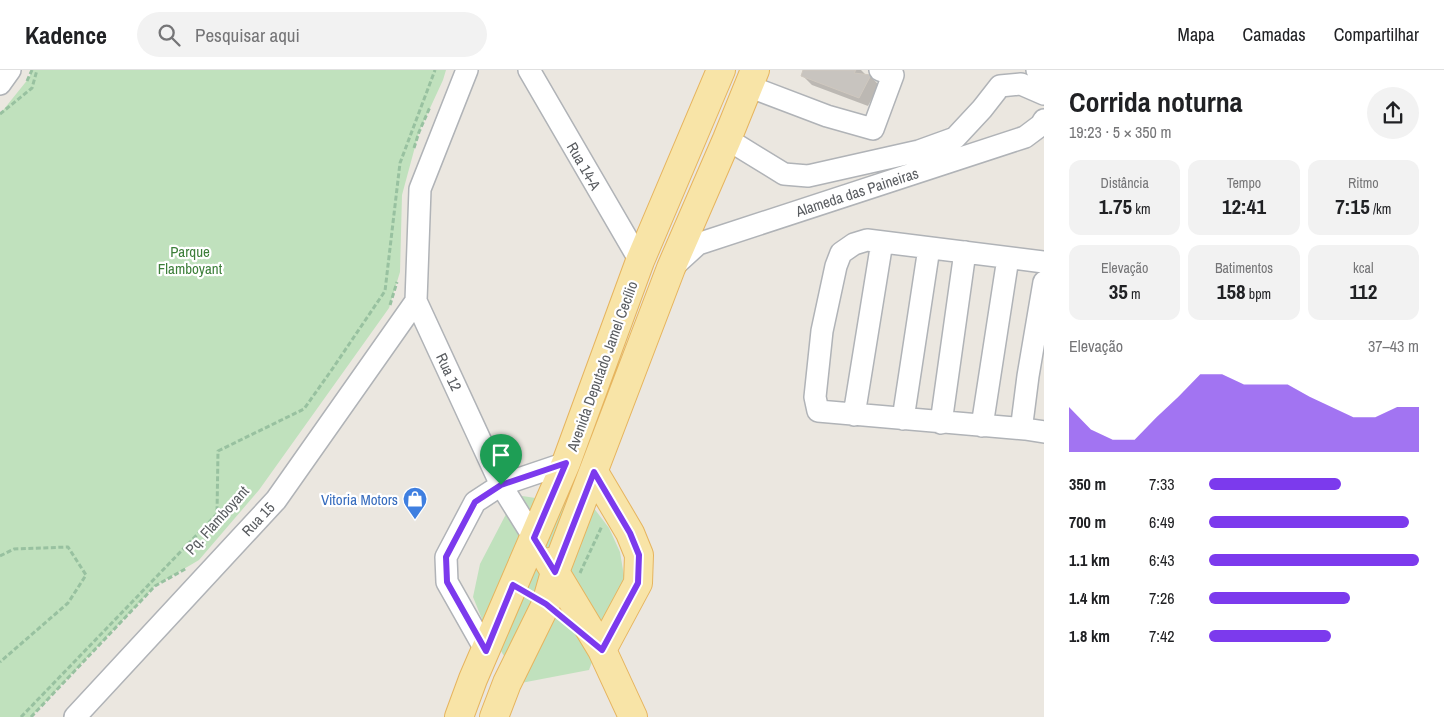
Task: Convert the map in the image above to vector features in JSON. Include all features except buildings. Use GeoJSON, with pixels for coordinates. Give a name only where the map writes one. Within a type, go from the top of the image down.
{"type":"FeatureCollection","features":[{"type":"Feature","properties":{"kind":"main road","name":"Avenida Deputado Jamel Cecílio"},"geometry":{"type":"LineString","coordinates":[[459,717],[473,679],[566,463],[640,261],[721,70]]}},
{"type":"Feature","properties":{"kind":"main road","name":"Avenida Deputado Jamel Cecílio"},"geometry":{"type":"LineString","coordinates":[[494,717],[546,604],[566,575],[594,472],[671,268],[727,139],[751,78]]}},
{"type":"Feature","properties":{"kind":"main road"},"geometry":{"type":"LineString","coordinates":[[594,472],[630,533],[639,555],[638,583],[602,650]]}},
{"type":"Feature","properties":{"kind":"main road","name":"Rua 12"},"geometry":{"type":"LineString","coordinates":[[534,538],[566,575],[633,717]]}},
{"type":"Feature","properties":{"kind":"main road","name":"Rua 12"},"geometry":{"type":"LineString","coordinates":[[513,585],[546,604],[602,650]]}},
{"type":"Feature","properties":{"kind":"street"},"geometry":{"type":"LineString","coordinates":[[0,84],[10,70]]}},
{"type":"Feature","properties":{"kind":"street","name":"Rua 12"},"geometry":{"type":"LineString","coordinates":[[467,70],[420,189],[416,301],[501,485],[534,538]]}},
{"type":"Feature","properties":{"kind":"street","name":"Rua 14-A"},"geometry":{"type":"LineString","coordinates":[[529,70],[640,261]]}},
{"type":"Feature","properties":{"kind":"street"},"geometry":{"type":"LineString","coordinates":[[751,78],[827,116],[874,129],[893,75],[880,70]]}},
{"type":"Feature","properties":{"kind":"street"},"geometry":{"type":"LineString","coordinates":[[1036,70],[1044,82]]}},
{"type":"Feature","properties":{"kind":"street","name":"Alameda das Paineiras"},"geometry":{"type":"LineString","coordinates":[[727,139],[784,174],[808,176],[919,151],[955,138],[982,110],[997,78],[1021,84],[1044,94]]}},
{"type":"Feature","properties":{"kind":"street","name":"Alameda das Paineiras"},"geometry":{"type":"LineString","coordinates":[[671,268],[698,244],[1025,137],[1041,125],[1044,120]]}},
{"type":"Feature","properties":{"kind":"street"},"geometry":{"type":"LineString","coordinates":[[1034,431],[818,411],[815,397],[822,331],[836,266],[841,253],[854,244],[867,240],[1044,262]]}},
{"type":"Feature","properties":{"kind":"street"},"geometry":{"type":"LineString","coordinates":[[854,414],[882,242]]}},
{"type":"Feature","properties":{"kind":"street"},"geometry":{"type":"LineString","coordinates":[[903,419],[929,248]]}},
{"type":"Feature","properties":{"kind":"street"},"geometry":{"type":"LineString","coordinates":[[941,423],[965,252]]}},
{"type":"Feature","properties":{"kind":"street"},"geometry":{"type":"LineString","coordinates":[[982,426],[1008,258]]}},
{"type":"Feature","properties":{"kind":"street"},"geometry":{"type":"LineString","coordinates":[[1034,431],[1022,423],[1044,282]]}},
{"type":"Feature","properties":{"kind":"street","name":"Rua 15"},"geometry":{"type":"LineString","coordinates":[[75,717],[276,500],[416,301]]}},
{"type":"Feature","properties":{"kind":"street"},"geometry":{"type":"LineString","coordinates":[[486,651],[447,582],[446,557],[475,502],[501,485],[566,463]]}},
{"type":"Feature","properties":{"kind":"path"},"geometry":{"type":"LineString","coordinates":[[0,114],[32,88],[37,70]]}},
{"type":"Feature","properties":{"kind":"path"},"geometry":{"type":"LineString","coordinates":[[21,717],[217,514],[218,451],[304,409],[384,291],[400,163],[435,70]]}},
{"type":"Feature","properties":{"kind":"path"},"geometry":{"type":"LineString","coordinates":[[566,575],[604,522]]}},
{"type":"Feature","properties":{"kind":"path"},"geometry":{"type":"LineString","coordinates":[[0,556],[14,549],[68,547],[86,575],[68,602],[0,662]]}},
{"type":"Feature","properties":{"kind":"path","name":"Pq. Flamboyant"},"geometry":{"type":"LineString","coordinates":[[31,717],[156,586],[192,564]]}},
{"type":"Feature","properties":{"kind":"green space","name":"Parque Flamboyant"},"geometry":{"type":"Polygon","coordinates":[[[32,70],[446,70],[419,132],[402,195],[400,272],[389,308],[259,490],[199,560],[155,586],[31,717],[0,717],[0,114],[29,78],[32,70]]]}},
{"type":"Feature","properties":{"kind":"green space"},"geometry":{"type":"Polygon","coordinates":[[[516,495],[593,507],[609,528],[620,552],[624,576],[618,603],[607,622],[589,670],[521,683],[484,624],[473,597],[480,564],[516,495]]]}},
{"type":"Feature","properties":{"kind":"place","name":"Vitoria Motors"},"geometry":{"type":"Point","coordinates":[415,520]}},
{"type":"Feature","properties":{"kind":"route"},"geometry":{"type":"LineString","coordinates":[[566,463],[534,538],[555,572],[594,472],[630,533],[639,555],[638,583],[602,650],[546,604],[513,585],[486,651],[447,582],[446,557],[475,502],[501,485],[566,463]]}}]}
